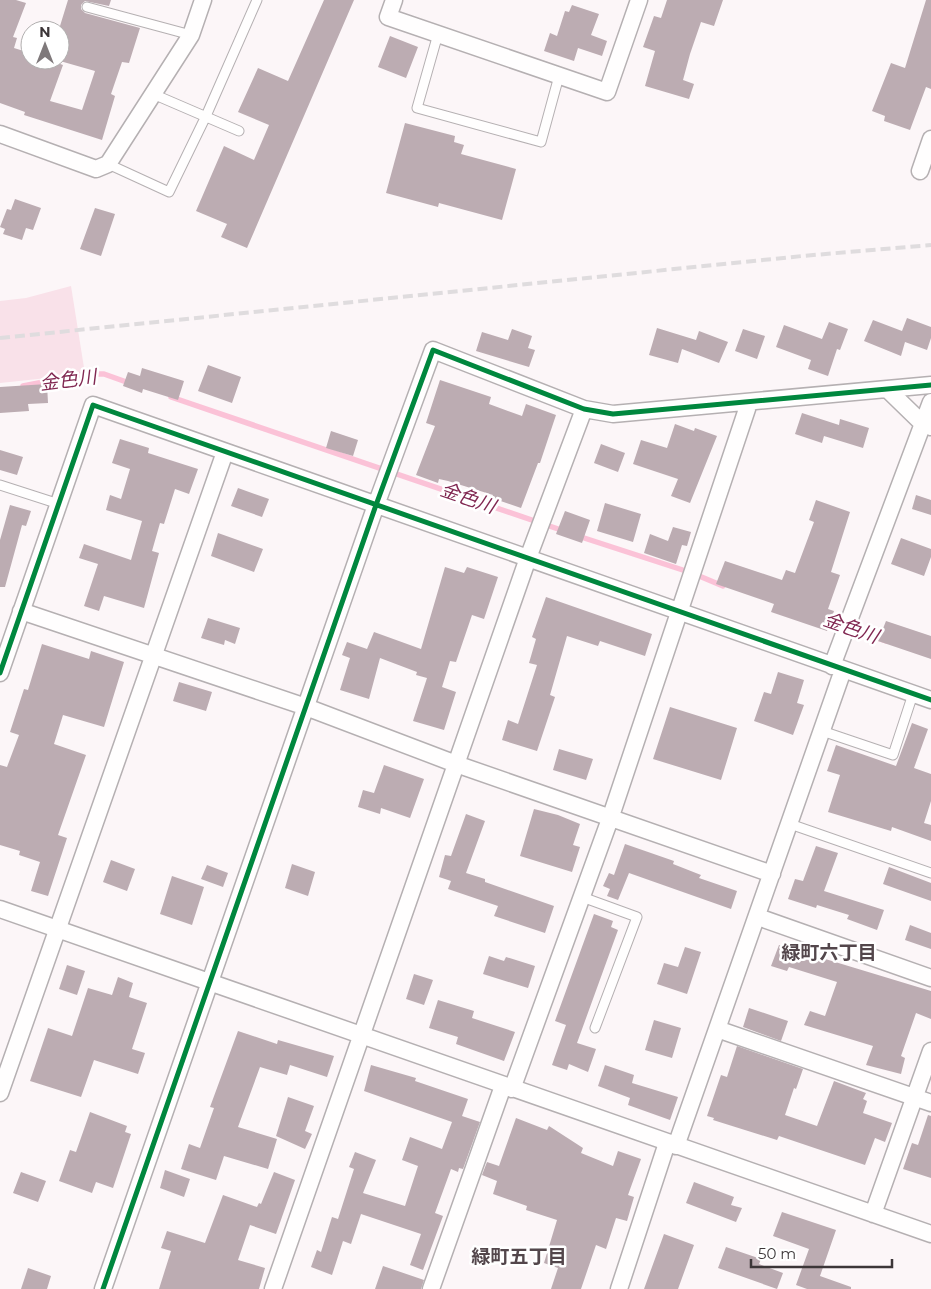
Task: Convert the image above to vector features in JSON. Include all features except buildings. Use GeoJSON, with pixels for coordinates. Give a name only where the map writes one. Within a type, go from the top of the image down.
{"type":"FeatureCollection","features":[{"type":"Feature","properties":{"kind":"street"},"geometry":{"type":"LineString","coordinates":[[0,134],[96,169],[108,164],[191,35],[203,0]]}},
{"type":"Feature","properties":{"kind":"street"},"geometry":{"type":"LineString","coordinates":[[394,0],[388,18],[606,92],[638,0]]}},
{"type":"Feature","properties":{"kind":"street"},"geometry":{"type":"LineString","coordinates":[[920,171],[931,139]]}},
{"type":"Feature","properties":{"kind":"street"},"geometry":{"type":"LineString","coordinates":[[103,1289],[376,505],[433,350],[584,409],[613,414],[749,403],[931,384]]}},
{"type":"Feature","properties":{"kind":"street"},"geometry":{"type":"LineString","coordinates":[[887,389],[927,426]]}},
{"type":"Feature","properties":{"kind":"street"},"geometry":{"type":"LineString","coordinates":[[619,1289],[671,1145],[717,1029],[758,917],[822,731],[838,668],[927,426],[931,402]]}},
{"type":"Feature","properties":{"kind":"street"},"geometry":{"type":"LineString","coordinates":[[431,1289],[507,1087],[582,896],[610,818],[749,403]]}},
{"type":"Feature","properties":{"kind":"street"},"geometry":{"type":"LineString","coordinates":[[0,673],[93,405],[931,700]]}},
{"type":"Feature","properties":{"kind":"street"},"geometry":{"type":"LineString","coordinates":[[273,1289],[528,558],[584,409]]}},
{"type":"Feature","properties":{"kind":"street"},"geometry":{"type":"LineString","coordinates":[[0,1093],[155,658],[225,452]]}},
{"type":"Feature","properties":{"kind":"street"},"geometry":{"type":"LineString","coordinates":[[21,611],[155,658],[306,707],[456,764],[772,874]]}},
{"type":"Feature","properties":{"kind":"street"},"geometry":{"type":"LineString","coordinates":[[0,909],[671,1145],[931,1234]]}},
{"type":"Feature","properties":{"kind":"street"},"geometry":{"type":"LineString","coordinates":[[758,917],[931,978]]}},
{"type":"Feature","properties":{"kind":"street"},"geometry":{"type":"LineString","coordinates":[[717,1029],[931,1103]]}},
{"type":"Feature","properties":{"kind":"street"},"geometry":{"type":"LineString","coordinates":[[873,1214],[931,1051]]}},
{"type":"Feature","properties":{"kind":"lane"},"geometry":{"type":"LineString","coordinates":[[108,164],[169,192],[206,116],[257,0]]}},
{"type":"Feature","properties":{"kind":"lane"},"geometry":{"type":"LineString","coordinates":[[87,7],[191,35]]}},
{"type":"Feature","properties":{"kind":"lane"},"geometry":{"type":"LineString","coordinates":[[438,34],[417,108],[541,142],[559,76]]}},
{"type":"Feature","properties":{"kind":"lane"},"geometry":{"type":"LineString","coordinates":[[153,94],[239,131]]}},
{"type":"Feature","properties":{"kind":"lane"},"geometry":{"type":"LineString","coordinates":[[0,485],[59,504]]}},
{"type":"Feature","properties":{"kind":"lane"},"geometry":{"type":"LineString","coordinates":[[822,731],[893,755],[914,694]]}},
{"type":"Feature","properties":{"kind":"lane"},"geometry":{"type":"LineString","coordinates":[[790,824],[931,873]]}},
{"type":"Feature","properties":{"kind":"lane"},"geometry":{"type":"LineString","coordinates":[[582,896],[637,917],[595,1028]]}},
{"type":"Feature","properties":{"kind":"shaded area"},"geometry":{"type":"Polygon","coordinates":[[[71,286],[85,374],[0,383],[0,301],[26,298],[71,286]]]}},
{"type":"Feature","properties":{"kind":"waterway","name":"金色川"},"geometry":{"type":"LineString","coordinates":[[23,386],[85,374],[104,374],[132,384]]}},
{"type":"Feature","properties":{"kind":"waterway","name":"金色川"},"geometry":{"type":"LineString","coordinates":[[171,397],[564,531]]}},
{"type":"Feature","properties":{"kind":"waterway","name":"金色川"},"geometry":{"type":"LineString","coordinates":[[578,536],[692,573],[723,586]]}},
{"type":"Feature","properties":{"kind":"waterway","name":"金色川"},"geometry":{"type":"LineString","coordinates":[[824,620],[886,641]]}},
{"type":"Feature","properties":{"kind":"railway"},"geometry":{"type":"LineString","coordinates":[[0,338],[802,256],[931,245]]}},
{"type":"Feature","properties":{"kind":"cycle path"},"geometry":{"type":"LineString","coordinates":[[103,1289],[376,505],[433,350],[584,409],[613,414],[931,385]]}},
{"type":"Feature","properties":{"kind":"cycle path"},"geometry":{"type":"LineString","coordinates":[[0,673],[93,405],[931,700]]}},
{"type":"Feature","properties":{"kind":"district","name":"緑町六丁目"},"geometry":{"type":"Point","coordinates":[829,952]}},
{"type":"Feature","properties":{"kind":"district","name":"緑町五丁目"},"geometry":{"type":"Point","coordinates":[519,1256]}}]}
